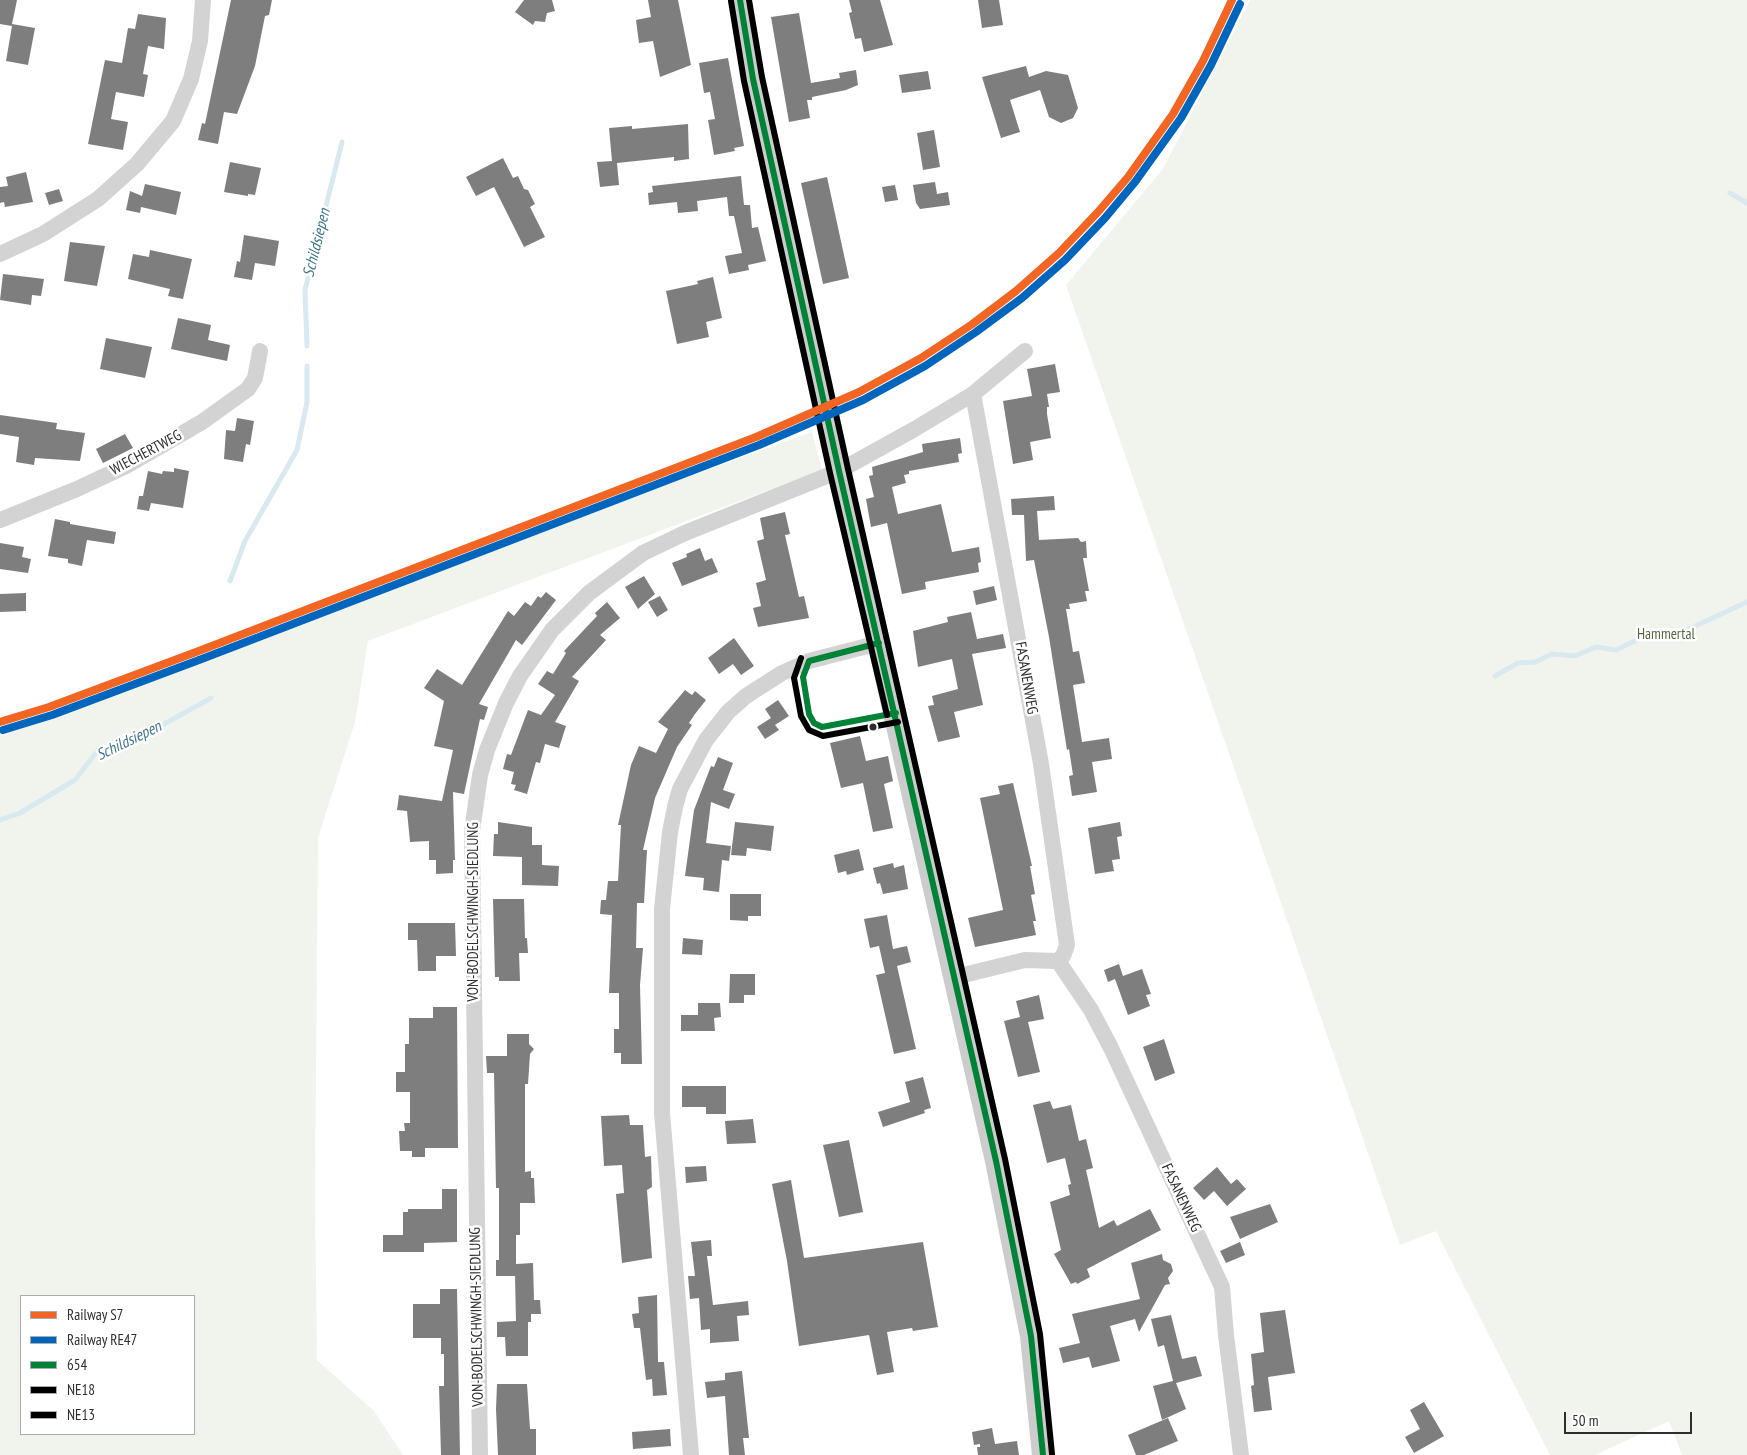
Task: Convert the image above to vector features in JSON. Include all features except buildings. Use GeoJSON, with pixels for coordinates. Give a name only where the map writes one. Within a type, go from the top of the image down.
{"type":"FeatureCollection","features":[{"type":"Feature","properties":{"kind":"main road"},"geometry":{"type":"LineString","coordinates":[[740,0],[753,79],[838,468],[996,1161],[1028,1320],[1043,1455]]}},
{"type":"Feature","properties":{"kind":"street"},"geometry":{"type":"LineString","coordinates":[[0,254],[43,234],[98,199],[136,164],[173,122],[191,79],[200,41],[203,0]]}},
{"type":"Feature","properties":{"kind":"street","name":"WIECHERTWEG"},"geometry":{"type":"LineString","coordinates":[[0,520],[110,474],[202,422],[248,389],[255,378],[260,351]]}},
{"type":"Feature","properties":{"kind":"street"},"geometry":{"type":"LineString","coordinates":[[838,468],[913,430],[973,394],[1025,351]]}},
{"type":"Feature","properties":{"kind":"street","name":"FASANENWEG"},"geometry":{"type":"LineString","coordinates":[[973,394],[1042,773],[1067,944],[1063,956],[1058,961],[1090,1010],[1111,1048],[1222,1288],[1241,1455]]}},
{"type":"Feature","properties":{"kind":"street","name":"VON-BODELSCHWINGH-SIEDLUNG"},"geometry":{"type":"LineString","coordinates":[[480,1455],[472,831],[480,776],[487,750],[506,703],[536,651],[569,611],[612,575],[643,553],[685,532],[838,468]]}},
{"type":"Feature","properties":{"kind":"street"},"geometry":{"type":"LineString","coordinates":[[692,1455],[662,1113],[662,909],[668,850],[680,789],[706,740],[728,712],[746,696],[775,677],[809,661],[879,643]]}},
{"type":"Feature","properties":{"kind":"street"},"geometry":{"type":"LineString","coordinates":[[955,977],[1025,960],[1058,961]]}},
{"type":"Feature","properties":{"kind":"green space","name":"Hammertal"},"geometry":{"type":"Polygon","coordinates":[[[1250,0],[1747,0],[1747,1455],[1682,1455],[1669,1421],[1595,1455],[1550,1455],[1436,1231],[1400,1245],[1066,285],[1163,169],[1250,0]]]}},
{"type":"Feature","properties":{"kind":"green space"},"geometry":{"type":"Polygon","coordinates":[[[812,432],[822,470],[368,641],[355,722],[318,838],[315,1196],[317,1360],[374,1411],[403,1455],[0,1455],[0,734],[35,724],[497,546],[812,432]]]}},
{"type":"Feature","properties":{"kind":"waterway","name":"Schildsiepen"},"geometry":{"type":"LineString","coordinates":[[307,346],[305,290],[342,142]]}},
{"type":"Feature","properties":{"kind":"waterway"},"geometry":{"type":"LineString","coordinates":[[1730,193],[1747,203]]}},
{"type":"Feature","properties":{"kind":"waterway","name":"Schildsiepen"},"geometry":{"type":"LineString","coordinates":[[230,581],[245,541],[297,450],[307,402],[307,366]]}},
{"type":"Feature","properties":{"kind":"waterway"},"geometry":{"type":"LineString","coordinates":[[1495,676],[1518,663],[1535,662],[1552,654],[1575,656],[1596,647],[1616,650],[1655,631],[1676,635],[1747,602]]}},
{"type":"Feature","properties":{"kind":"waterway","name":"Schildsiepen"},"geometry":{"type":"LineString","coordinates":[[0,820],[20,813],[75,780],[95,754],[157,728],[211,698]]}},
{"type":"Feature","properties":{"kind":"rail line","name":"S7"},"geometry":{"type":"LineString","coordinates":[[0,722],[49,707],[196,652],[756,437],[859,392],[921,358],[971,325],[1016,291],[1059,253],[1098,212],[1128,177],[1173,114],[1203,61],[1232,0]]}},
{"type":"Feature","properties":{"kind":"rail line","name":"RE47"},"geometry":{"type":"LineString","coordinates":[[3,730],[52,715],[199,660],[759,445],[863,400],[925,366],[1022,298],[1065,260],[1105,218],[1135,182],[1181,118],[1211,65],[1240,4]]}},
{"type":"Feature","properties":{"kind":"transit line","name":"654"},"geometry":{"type":"LineString","coordinates":[[740,0],[753,79],[839,471],[996,1161],[1031,1336],[1043,1455]]}},
{"type":"Feature","properties":{"kind":"transit line","name":"NE13"},"geometry":{"type":"LineString","coordinates":[[749,0],[762,77],[848,469],[1005,1159],[1040,1334],[1052,1454]]}},
{"type":"Feature","properties":{"kind":"transit line","name":"NE18"},"geometry":{"type":"LineString","coordinates":[[731,1],[744,81],[830,473],[887,715]]}},
{"type":"Feature","properties":{"kind":"transit line","name":"654"},"geometry":{"type":"LineString","coordinates":[[879,643],[809,661],[803,677],[809,714],[814,723],[822,727],[896,713]]}},
{"type":"Feature","properties":{"kind":"transit line","name":"NE18"},"geometry":{"type":"LineString","coordinates":[[801,658],[794,678],[801,716],[809,730],[823,736],[898,722]]}}]}
